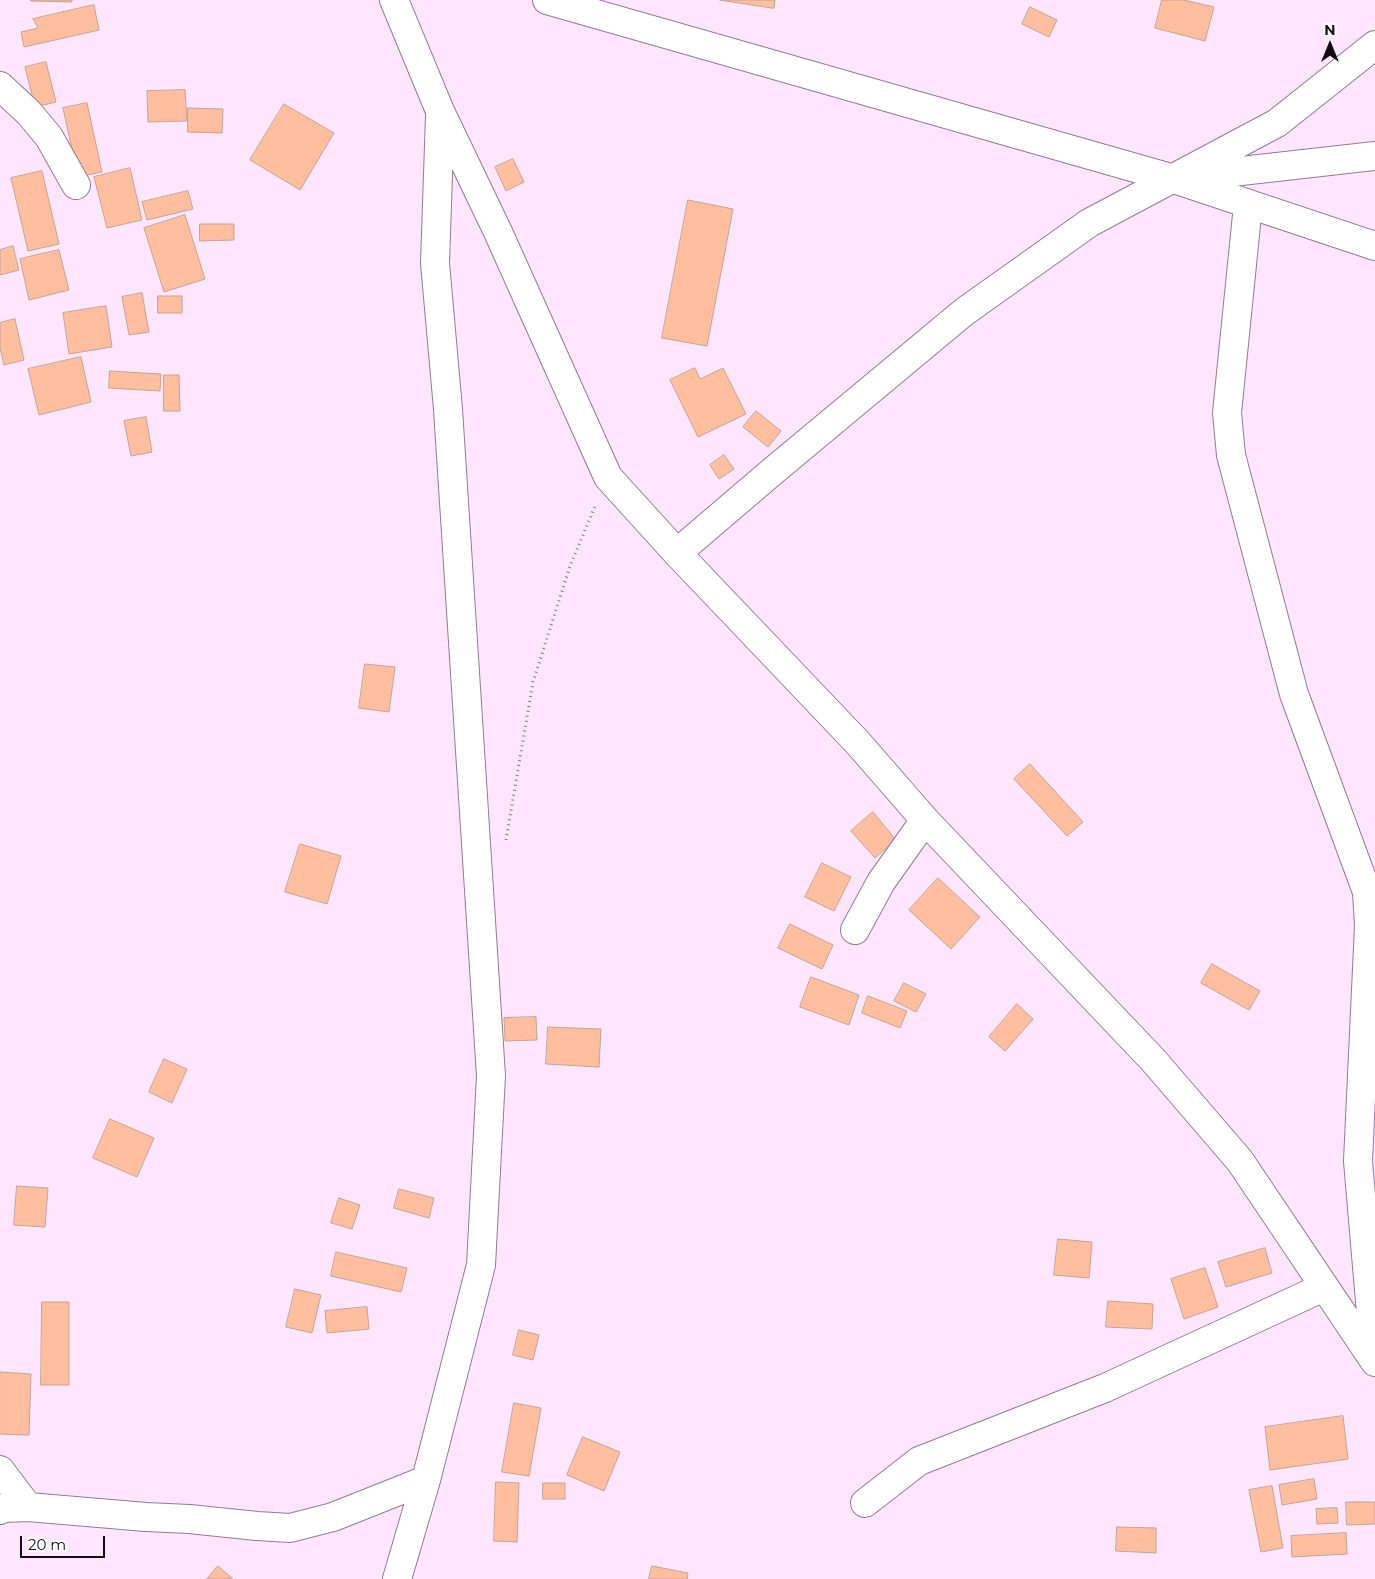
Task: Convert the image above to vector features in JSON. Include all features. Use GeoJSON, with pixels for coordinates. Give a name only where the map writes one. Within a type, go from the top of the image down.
{"type":"FeatureCollection","features":[{"type":"Feature","properties":{"kind":"street"},"geometry":{"type":"LineString","coordinates":[[394,0],[440,111],[498,232],[608,477],[858,743],[925,820],[1154,1061],[1234,1154],[1375,1361]]}},
{"type":"Feature","properties":{"kind":"street"},"geometry":{"type":"LineString","coordinates":[[547,0],[1174,179],[1375,246]]}},
{"type":"Feature","properties":{"kind":"street"},"geometry":{"type":"LineString","coordinates":[[678,553],[772,471],[964,312],[1089,223],[1277,123],[1375,45]]}},
{"type":"Feature","properties":{"kind":"street"},"geometry":{"type":"LineString","coordinates":[[0,86],[49,137],[76,185]]}},
{"type":"Feature","properties":{"kind":"street"},"geometry":{"type":"LineString","coordinates":[[397,1579],[426,1480],[481,1265],[491,1076],[448,410],[436,262],[440,111]]}},
{"type":"Feature","properties":{"kind":"street"},"geometry":{"type":"LineString","coordinates":[[1174,179],[1375,156]]}},
{"type":"Feature","properties":{"kind":"street"},"geometry":{"type":"LineString","coordinates":[[1248,205],[1227,413],[1230,455],[1294,694],[1367,892],[1369,926],[1358,1161],[1375,1361]]}},
{"type":"Feature","properties":{"kind":"street"},"geometry":{"type":"LineString","coordinates":[[855,930],[881,882],[925,820]]}},
{"type":"Feature","properties":{"kind":"street"},"geometry":{"type":"LineString","coordinates":[[865,1503],[918,1461],[1105,1388],[1324,1288]]}},
{"type":"Feature","properties":{"kind":"street"},"geometry":{"type":"LineString","coordinates":[[0,1470],[28,1507]]}},
{"type":"Feature","properties":{"kind":"street"},"geometry":{"type":"LineString","coordinates":[[0,1510],[4,1508],[28,1507],[146,1517],[189,1518],[290,1528],[333,1517],[426,1480]]}},
{"type":"Feature","properties":{"kind":"path"},"geometry":{"type":"LineString","coordinates":[[505,846],[533,682],[570,566],[608,477]]}},
{"type":"Feature","properties":{"kind":"building"},"geometry":{"type":"Polygon","coordinates":[[[72,0],[72,2],[31,1],[72,0]]]}},
{"type":"Feature","properties":{"kind":"building"},"geometry":{"type":"Polygon","coordinates":[[[720,0],[775,0],[774,8],[720,0]]]}},
{"type":"Feature","properties":{"kind":"building"},"geometry":{"type":"Polygon","coordinates":[[[1162,0],[1184,0],[1214,7],[1205,41],[1155,28],[1162,0]]]}},
{"type":"Feature","properties":{"kind":"building"},"geometry":{"type":"Polygon","coordinates":[[[94,5],[99,30],[24,47],[21,32],[38,28],[33,19],[94,5]]]}},
{"type":"Feature","properties":{"kind":"building"},"geometry":{"type":"Polygon","coordinates":[[[1030,7],[1057,20],[1049,37],[1022,24],[1030,7]]]}},
{"type":"Feature","properties":{"kind":"building"},"geometry":{"type":"Polygon","coordinates":[[[46,62],[56,102],[35,107],[25,67],[46,62]]]}},
{"type":"Feature","properties":{"kind":"building"},"geometry":{"type":"Polygon","coordinates":[[[185,90],[187,121],[148,122],[147,91],[185,90]]]}},
{"type":"Feature","properties":{"kind":"building"},"geometry":{"type":"Polygon","coordinates":[[[87,103],[102,172],[78,177],[63,108],[87,103]]]}},
{"type":"Feature","properties":{"kind":"building"},"geometry":{"type":"Polygon","coordinates":[[[284,104],[334,133],[300,190],[250,160],[284,104]]]}},
{"type":"Feature","properties":{"kind":"building"},"geometry":{"type":"Polygon","coordinates":[[[188,108],[223,109],[222,133],[188,132],[188,108]]]}},
{"type":"Feature","properties":{"kind":"building"},"geometry":{"type":"Polygon","coordinates":[[[513,159],[524,182],[506,191],[495,167],[513,159]]]}},
{"type":"Feature","properties":{"kind":"building"},"geometry":{"type":"Polygon","coordinates":[[[130,168],[142,220],[107,228],[94,177],[130,168]]]}},
{"type":"Feature","properties":{"kind":"building"},"geometry":{"type":"Polygon","coordinates":[[[42,171],[59,244],[28,251],[11,178],[42,171]]]}},
{"type":"Feature","properties":{"kind":"building"},"geometry":{"type":"Polygon","coordinates":[[[188,191],[193,209],[147,220],[142,202],[188,191]]]}},
{"type":"Feature","properties":{"kind":"building"},"geometry":{"type":"Polygon","coordinates":[[[688,200],[733,209],[707,346],[662,338],[688,200]]]}},
{"type":"Feature","properties":{"kind":"building"},"geometry":{"type":"Polygon","coordinates":[[[185,215],[205,279],[164,292],[144,228],[185,215]]]}},
{"type":"Feature","properties":{"kind":"building"},"geometry":{"type":"Polygon","coordinates":[[[200,224],[234,224],[234,240],[200,241],[200,224]]]}},
{"type":"Feature","properties":{"kind":"building"},"geometry":{"type":"Polygon","coordinates":[[[13,246],[19,270],[0,275],[0,250],[13,246]]]}},
{"type":"Feature","properties":{"kind":"building"},"geometry":{"type":"Polygon","coordinates":[[[59,250],[69,290],[29,300],[20,259],[59,250]]]}},
{"type":"Feature","properties":{"kind":"building"},"geometry":{"type":"Polygon","coordinates":[[[142,293],[149,332],[129,335],[122,297],[142,293]]]}},
{"type":"Feature","properties":{"kind":"building"},"geometry":{"type":"Polygon","coordinates":[[[158,296],[182,296],[182,313],[158,313],[158,296]]]}},
{"type":"Feature","properties":{"kind":"building"},"geometry":{"type":"Polygon","coordinates":[[[106,306],[112,347],[69,354],[63,313],[106,306]]]}},
{"type":"Feature","properties":{"kind":"building"},"geometry":{"type":"Polygon","coordinates":[[[15,319],[24,360],[4,365],[0,348],[0,323],[15,319]]]}},
{"type":"Feature","properties":{"kind":"building"},"geometry":{"type":"Polygon","coordinates":[[[81,357],[91,402],[39,415],[28,369],[81,357]]]}},
{"type":"Feature","properties":{"kind":"building"},"geometry":{"type":"Polygon","coordinates":[[[695,368],[700,379],[723,368],[746,414],[698,437],[670,380],[695,368]]]}},
{"type":"Feature","properties":{"kind":"building"},"geometry":{"type":"Polygon","coordinates":[[[110,371],[161,374],[160,391],[109,388],[110,371]]]}},
{"type":"Feature","properties":{"kind":"building"},"geometry":{"type":"Polygon","coordinates":[[[164,375],[179,375],[180,411],[164,411],[164,375]]]}},
{"type":"Feature","properties":{"kind":"building"},"geometry":{"type":"Polygon","coordinates":[[[756,411],[781,431],[768,447],[743,427],[756,411]]]}},
{"type":"Feature","properties":{"kind":"building"},"geometry":{"type":"Polygon","coordinates":[[[146,417],[152,452],[131,456],[124,421],[146,417]]]}},
{"type":"Feature","properties":{"kind":"building"},"geometry":{"type":"Polygon","coordinates":[[[724,455],[734,469],[719,479],[710,465],[724,455]]]}},
{"type":"Feature","properties":{"kind":"building"},"geometry":{"type":"Polygon","coordinates":[[[365,664],[395,667],[389,712],[359,708],[365,664]]]}},
{"type":"Feature","properties":{"kind":"building"},"geometry":{"type":"Polygon","coordinates":[[[1030,764],[1083,822],[1067,836],[1014,779],[1030,764]]]}},
{"type":"Feature","properties":{"kind":"building"},"geometry":{"type":"Polygon","coordinates":[[[873,812],[896,840],[875,858],[851,831],[873,812]]]}},
{"type":"Feature","properties":{"kind":"building"},"geometry":{"type":"Polygon","coordinates":[[[300,844],[341,856],[327,904],[285,892],[300,844]]]}},
{"type":"Feature","properties":{"kind":"building"},"geometry":{"type":"Polygon","coordinates":[[[822,863],[851,877],[834,911],[805,897],[822,863]]]}},
{"type":"Feature","properties":{"kind":"building"},"geometry":{"type":"Polygon","coordinates":[[[938,878],[980,917],[951,949],[909,910],[938,878]]]}},
{"type":"Feature","properties":{"kind":"building"},"geometry":{"type":"Polygon","coordinates":[[[790,924],[833,945],[822,969],[778,948],[790,924]]]}},
{"type":"Feature","properties":{"kind":"building"},"geometry":{"type":"Polygon","coordinates":[[[1212,964],[1260,991],[1249,1010],[1201,983],[1212,964]]]}},
{"type":"Feature","properties":{"kind":"building"},"geometry":{"type":"Polygon","coordinates":[[[811,977],[859,995],[849,1025],[800,1007],[811,977]]]}},
{"type":"Feature","properties":{"kind":"building"},"geometry":{"type":"Polygon","coordinates":[[[904,983],[926,994],[916,1012],[894,1001],[904,983]]]}},
{"type":"Feature","properties":{"kind":"building"},"geometry":{"type":"Polygon","coordinates":[[[868,996],[907,1011],[900,1028],[862,1013],[868,996]]]}},
{"type":"Feature","properties":{"kind":"building"},"geometry":{"type":"Polygon","coordinates":[[[1017,1004],[1033,1019],[1005,1051],[989,1037],[1017,1004]]]}},
{"type":"Feature","properties":{"kind":"building"},"geometry":{"type":"Polygon","coordinates":[[[536,1017],[537,1040],[505,1041],[504,1018],[536,1017]]]}},
{"type":"Feature","properties":{"kind":"building"},"geometry":{"type":"Polygon","coordinates":[[[548,1027],[601,1029],[599,1067],[546,1064],[548,1027]]]}},
{"type":"Feature","properties":{"kind":"building"},"geometry":{"type":"Polygon","coordinates":[[[164,1059],[187,1069],[172,1103],[149,1092],[164,1059]]]}},
{"type":"Feature","properties":{"kind":"building"},"geometry":{"type":"Polygon","coordinates":[[[110,1119],[154,1138],[137,1177],[93,1158],[110,1119]]]}},
{"type":"Feature","properties":{"kind":"building"},"geometry":{"type":"Polygon","coordinates":[[[17,1186],[48,1188],[45,1227],[14,1225],[17,1186]]]}},
{"type":"Feature","properties":{"kind":"building"},"geometry":{"type":"Polygon","coordinates":[[[399,1189],[434,1198],[429,1218],[394,1208],[399,1189]]]}},
{"type":"Feature","properties":{"kind":"building"},"geometry":{"type":"Polygon","coordinates":[[[339,1198],[360,1205],[352,1229],[331,1223],[339,1198]]]}},
{"type":"Feature","properties":{"kind":"building"},"geometry":{"type":"Polygon","coordinates":[[[1058,1239],[1092,1242],[1089,1278],[1054,1275],[1058,1239]]]}},
{"type":"Feature","properties":{"kind":"building"},"geometry":{"type":"Polygon","coordinates":[[[1265,1248],[1272,1273],[1226,1287],[1218,1262],[1265,1248]]]}},
{"type":"Feature","properties":{"kind":"building"},"geometry":{"type":"Polygon","coordinates":[[[336,1252],[407,1268],[401,1292],[331,1276],[336,1252]]]}},
{"type":"Feature","properties":{"kind":"building"},"geometry":{"type":"Polygon","coordinates":[[[1205,1268],[1218,1307],[1184,1319],[1171,1279],[1205,1268]]]}},
{"type":"Feature","properties":{"kind":"building"},"geometry":{"type":"Polygon","coordinates":[[[295,1289],[321,1295],[312,1333],[286,1327],[295,1289]]]}},
{"type":"Feature","properties":{"kind":"building"},"geometry":{"type":"Polygon","coordinates":[[[1108,1301],[1153,1304],[1152,1329],[1106,1327],[1108,1301]]]}},
{"type":"Feature","properties":{"kind":"building"},"geometry":{"type":"Polygon","coordinates":[[[42,1302],[69,1302],[69,1385],[41,1385],[42,1302]]]}},
{"type":"Feature","properties":{"kind":"building"},"geometry":{"type":"Polygon","coordinates":[[[367,1307],[369,1329],[327,1333],[325,1311],[367,1307]]]}},
{"type":"Feature","properties":{"kind":"building"},"geometry":{"type":"Polygon","coordinates":[[[519,1330],[539,1335],[533,1360],[513,1355],[519,1330]]]}},
{"type":"Feature","properties":{"kind":"building"},"geometry":{"type":"Polygon","coordinates":[[[0,1372],[31,1374],[29,1435],[0,1434],[0,1372]]]}},
{"type":"Feature","properties":{"kind":"building"},"geometry":{"type":"Polygon","coordinates":[[[514,1403],[541,1408],[529,1476],[502,1472],[514,1403]]]}},
{"type":"Feature","properties":{"kind":"building"},"geometry":{"type":"Polygon","coordinates":[[[1343,1416],[1348,1459],[1270,1470],[1265,1427],[1343,1416]]]}},
{"type":"Feature","properties":{"kind":"building"},"geometry":{"type":"Polygon","coordinates":[[[583,1437],[620,1452],[604,1491],[567,1475],[583,1437]]]}},
{"type":"Feature","properties":{"kind":"building"},"geometry":{"type":"Polygon","coordinates":[[[1314,1479],[1317,1499],[1282,1505],[1279,1485],[1314,1479]]]}},
{"type":"Feature","properties":{"kind":"building"},"geometry":{"type":"Polygon","coordinates":[[[496,1482],[519,1483],[517,1542],[494,1541],[496,1482]]]}},
{"type":"Feature","properties":{"kind":"building"},"geometry":{"type":"Polygon","coordinates":[[[543,1483],[565,1483],[565,1499],[543,1499],[543,1483]]]}},
{"type":"Feature","properties":{"kind":"building"},"geometry":{"type":"Polygon","coordinates":[[[1272,1486],[1283,1548],[1261,1552],[1249,1490],[1272,1486]]]}},
{"type":"Feature","properties":{"kind":"building"},"geometry":{"type":"Polygon","coordinates":[[[1346,1502],[1375,1502],[1375,1524],[1347,1525],[1346,1502]]]}},
{"type":"Feature","properties":{"kind":"building"},"geometry":{"type":"Polygon","coordinates":[[[1337,1508],[1338,1523],[1317,1524],[1316,1509],[1337,1508]]]}},
{"type":"Feature","properties":{"kind":"building"},"geometry":{"type":"Polygon","coordinates":[[[1117,1527],[1156,1528],[1156,1553],[1116,1551],[1117,1527]]]}},
{"type":"Feature","properties":{"kind":"building"},"geometry":{"type":"Polygon","coordinates":[[[1346,1533],[1347,1554],[1292,1557],[1291,1536],[1346,1533]]]}},
{"type":"Feature","properties":{"kind":"building"},"geometry":{"type":"Polygon","coordinates":[[[218,1566],[233,1579],[207,1579],[218,1566]]]}},
{"type":"Feature","properties":{"kind":"building"},"geometry":{"type":"Polygon","coordinates":[[[652,1566],[688,1573],[687,1579],[649,1579],[652,1566]]]}}]}
